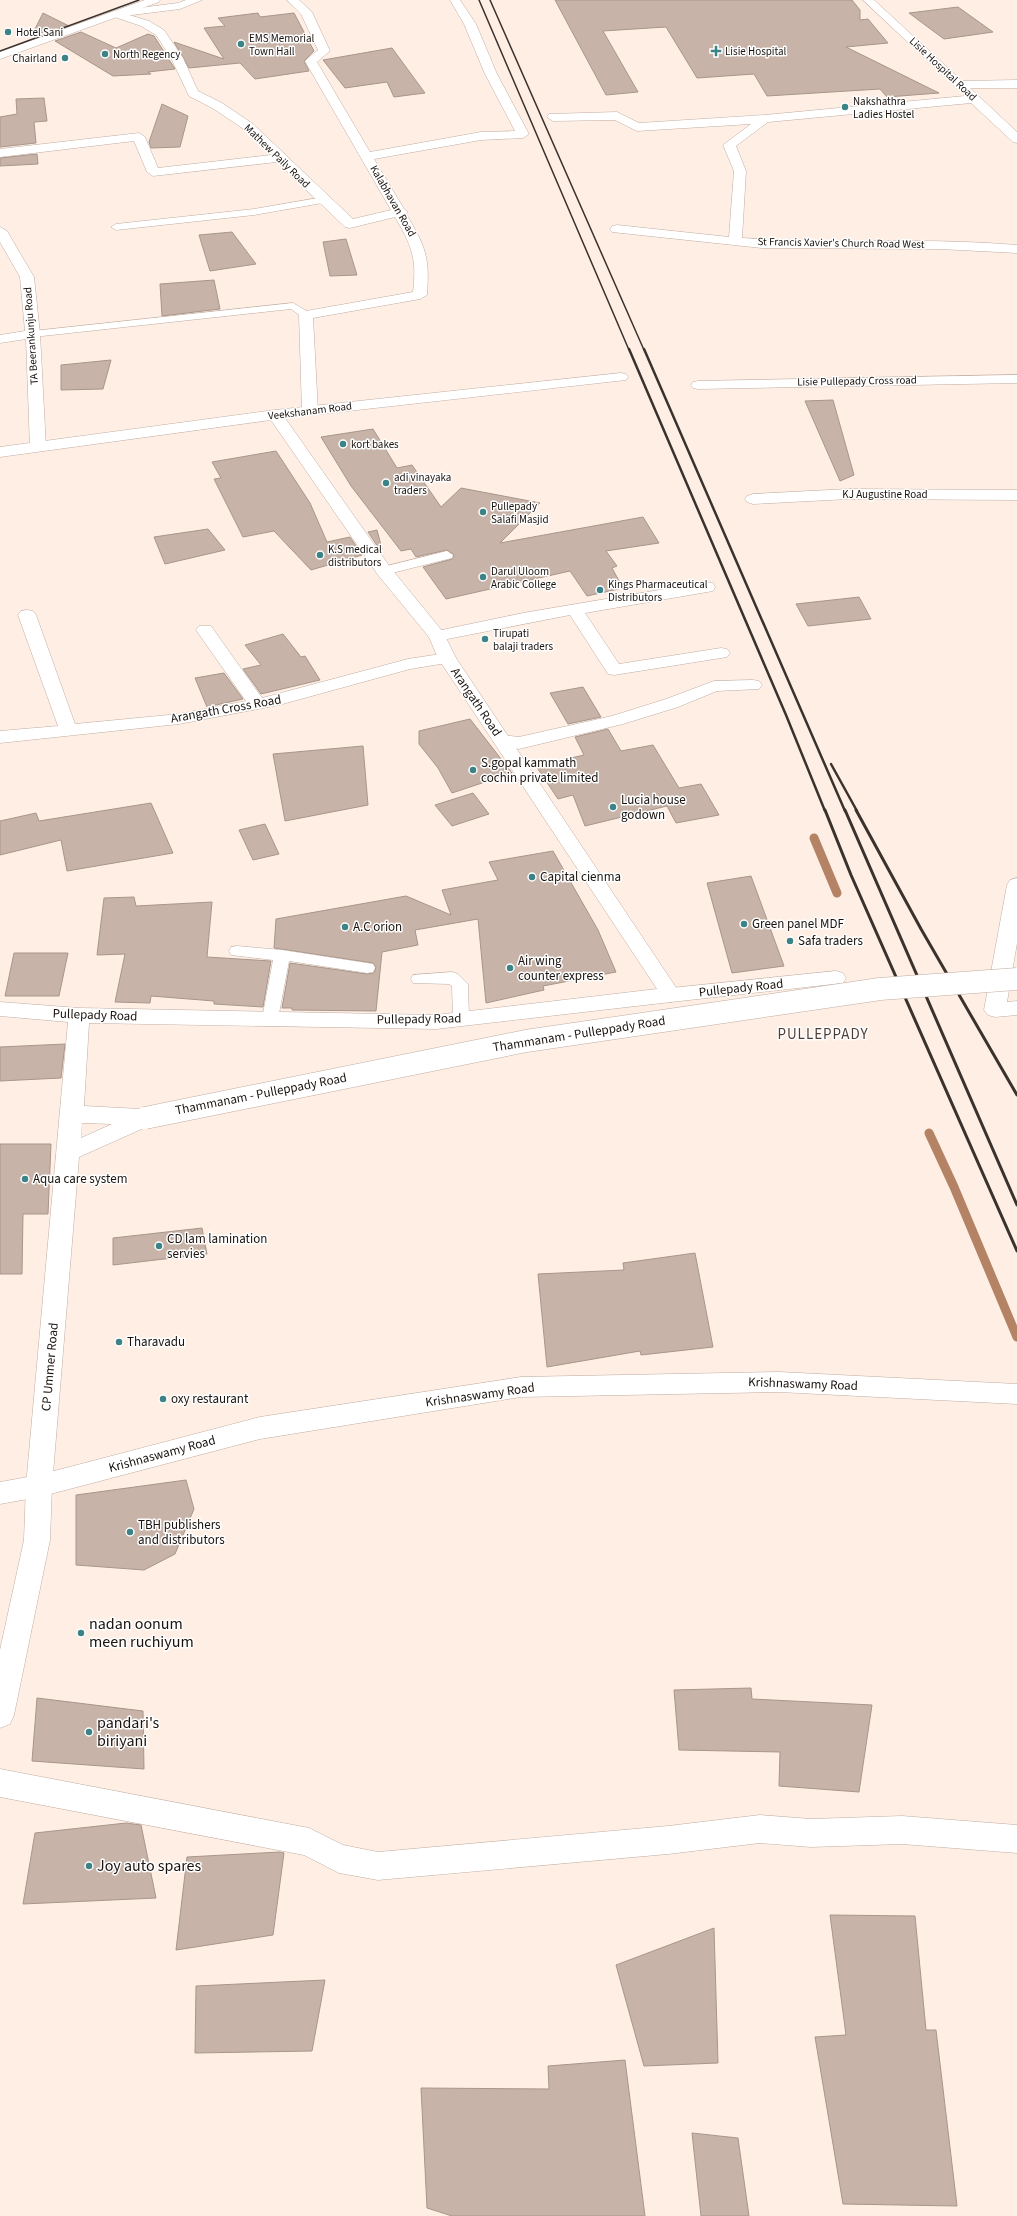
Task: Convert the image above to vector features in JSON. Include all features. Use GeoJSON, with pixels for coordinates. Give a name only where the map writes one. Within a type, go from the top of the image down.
{"type":"FeatureCollection","features":[{"type":"Feature","properties":{"kind":"street"},"geometry":{"type":"LineString","coordinates":[[0,56],[155,0]]}},
{"type":"Feature","properties":{"kind":"street"},"geometry":{"type":"LineString","coordinates":[[116,14],[180,6],[197,0]]}},
{"type":"Feature","properties":{"kind":"street","name":"Kalabhavan Road"},"geometry":{"type":"LineString","coordinates":[[292,0],[306,12],[324,51],[311,61],[417,243],[422,274],[420,296],[306,315]]}},
{"type":"Feature","properties":{"kind":"street"},"geometry":{"type":"LineString","coordinates":[[367,156],[481,136],[523,134],[491,74],[470,24],[455,0]]}},
{"type":"Feature","properties":{"kind":"street","name":"Lisie Hospital Road"},"geometry":{"type":"LineString","coordinates":[[868,0],[962,85],[1017,139]]}},
{"type":"Feature","properties":{"kind":"street","name":"Mathew Paily Road"},"geometry":{"type":"LineString","coordinates":[[0,46],[102,7],[155,29],[162,36],[186,72],[193,94],[218,106],[249,126],[280,158],[350,224],[400,212]]}},
{"type":"Feature","properties":{"kind":"street"},"geometry":{"type":"LineString","coordinates":[[962,85],[1017,84]]}},
{"type":"Feature","properties":{"kind":"street"},"geometry":{"type":"LineString","coordinates":[[554,118],[617,116],[637,127],[765,119],[976,99]]}},
{"type":"Feature","properties":{"kind":"street"},"geometry":{"type":"LineString","coordinates":[[735,241],[740,172],[729,145],[765,119]]}},
{"type":"Feature","properties":{"kind":"street"},"geometry":{"type":"LineString","coordinates":[[0,154],[139,137],[153,172],[280,158]]}},
{"type":"Feature","properties":{"kind":"street","name":"St Francis Xavier's Church Road West"},"geometry":{"type":"LineString","coordinates":[[617,229],[735,241],[810,245],[903,243],[1017,249]]}},
{"type":"Feature","properties":{"kind":"street","name":"TA Beerankunju Road"},"geometry":{"type":"LineString","coordinates":[[0,231],[27,276],[33,334],[38,448]]}},
{"type":"Feature","properties":{"kind":"street"},"geometry":{"type":"LineString","coordinates":[[306,315],[310,411]]}},
{"type":"Feature","properties":{"kind":"street"},"geometry":{"type":"LineString","coordinates":[[0,339],[33,334]]}},
{"type":"Feature","properties":{"kind":"street","name":"Veekshanam Road"},"geometry":{"type":"LineString","coordinates":[[0,452],[275,415],[621,377]]}},
{"type":"Feature","properties":{"kind":"street","name":"Lisie Pullepady Cross road"},"geometry":{"type":"LineString","coordinates":[[698,385],[1017,379]]}},
{"type":"Feature","properties":{"kind":"street","name":"Arangath Road"},"geometry":{"type":"LineString","coordinates":[[275,415],[384,571],[437,636],[447,658],[671,995]]}},
{"type":"Feature","properties":{"kind":"street","name":"KJ Augustine Road"},"geometry":{"type":"LineString","coordinates":[[753,499],[848,494],[1017,495]]}},
{"type":"Feature","properties":{"kind":"street"},"geometry":{"type":"LineString","coordinates":[[437,636],[708,587]]}},
{"type":"Feature","properties":{"kind":"street"},"geometry":{"type":"LineString","coordinates":[[575,610],[614,670],[721,653]]}},
{"type":"Feature","properties":{"kind":"street"},"geometry":{"type":"LineString","coordinates":[[27,615],[68,729]]}},
{"type":"Feature","properties":{"kind":"street"},"geometry":{"type":"LineString","coordinates":[[205,630],[257,704]]}},
{"type":"Feature","properties":{"kind":"street","name":"Arangath Cross Road"},"geometry":{"type":"LineString","coordinates":[[0,737],[179,719],[279,700],[408,664],[447,658]]}},
{"type":"Feature","properties":{"kind":"street"},"geometry":{"type":"LineString","coordinates":[[502,741],[519,743],[617,720],[672,703],[714,686],[753,685]]}},
{"type":"Feature","properties":{"kind":"street"},"geometry":{"type":"LineString","coordinates":[[1017,885],[1011,953],[995,1010],[1017,1008]]}},
{"type":"Feature","properties":{"kind":"street","name":"Pullepady Road"},"geometry":{"type":"LineString","coordinates":[[0,1009],[79,1015],[436,1022],[836,978]]}},
{"type":"Feature","properties":{"kind":"street","name":"Thammanam - Pulleppady Road"},"geometry":{"type":"LineString","coordinates":[[145,1118],[526,1041],[880,989],[918,985],[1017,979]]}},
{"type":"Feature","properties":{"kind":"street","name":"CP Ummer Road"},"geometry":{"type":"LineString","coordinates":[[0,1715],[37,1540],[39,1486],[72,1114],[79,1015]]}},
{"type":"Feature","properties":{"kind":"street"},"geometry":{"type":"LineString","coordinates":[[72,1114],[145,1118]]}},
{"type":"Feature","properties":{"kind":"street"},"geometry":{"type":"LineString","coordinates":[[68,1153],[145,1118]]}},
{"type":"Feature","properties":{"kind":"street","name":"Krishnaswamy Road"},"geometry":{"type":"LineString","coordinates":[[0,1493],[39,1486],[260,1428],[521,1387],[779,1382],[1017,1394]]}},
{"type":"Feature","properties":{"kind":"street"},"geometry":{"type":"LineString","coordinates":[[0,1783],[309,1842],[339,1859],[378,1866],[668,1840],[760,1829],[811,1833],[902,1830],[1017,1839]]}},
{"type":"Feature","properties":{"kind":"lane"},"geometry":{"type":"LineString","coordinates":[[116,227],[254,212],[324,200]]}},
{"type":"Feature","properties":{"kind":"lane"},"geometry":{"type":"LineString","coordinates":[[33,334],[294,306],[306,315]]}},
{"type":"Feature","properties":{"kind":"lane"},"geometry":{"type":"LineString","coordinates":[[384,571],[447,555]]}},
{"type":"Feature","properties":{"kind":"lane"},"geometry":{"type":"LineString","coordinates":[[237,951],[282,955],[367,968]]}},
{"type":"Feature","properties":{"kind":"lane"},"geometry":{"type":"LineString","coordinates":[[270,1019],[282,955]]}},
{"type":"Feature","properties":{"kind":"lane"},"geometry":{"type":"LineString","coordinates":[[419,979],[452,978],[460,984],[461,1019]]}},
{"type":"Feature","properties":{"kind":"building"},"geometry":{"type":"Polygon","coordinates":[[[555,0],[852,0],[860,10],[860,20],[868,19],[888,43],[846,47],[939,93],[887,97],[880,89],[767,96],[754,74],[697,78],[666,27],[603,31],[638,92],[606,95],[555,0]]]}},
{"type":"Feature","properties":{"kind":"building"},"geometry":{"type":"Polygon","coordinates":[[[958,7],[993,32],[944,39],[909,13],[958,7]]]}},
{"type":"Feature","properties":{"kind":"building"},"geometry":{"type":"Polygon","coordinates":[[[43,13],[69,26],[44,34],[35,29],[43,13]]]}},
{"type":"Feature","properties":{"kind":"building"},"geometry":{"type":"Polygon","coordinates":[[[258,13],[260,17],[294,13],[314,51],[304,61],[309,71],[255,79],[240,63],[189,68],[174,42],[224,59],[204,28],[225,26],[218,18],[258,13]]]}},
{"type":"Feature","properties":{"kind":"building"},"geometry":{"type":"Polygon","coordinates":[[[81,32],[116,48],[148,34],[154,36],[175,69],[148,72],[151,74],[113,76],[55,41],[81,32]]]}},
{"type":"Feature","properties":{"kind":"building"},"geometry":{"type":"Polygon","coordinates":[[[392,48],[425,93],[394,97],[387,82],[345,88],[323,60],[392,48]]]}},
{"type":"Feature","properties":{"kind":"building"},"geometry":{"type":"Polygon","coordinates":[[[44,98],[47,121],[34,122],[36,143],[0,147],[0,117],[17,114],[16,99],[44,98]]]}},
{"type":"Feature","properties":{"kind":"building"},"geometry":{"type":"Polygon","coordinates":[[[162,104],[188,116],[180,147],[151,148],[149,142],[162,104]]]}},
{"type":"Feature","properties":{"kind":"building"},"geometry":{"type":"Polygon","coordinates":[[[37,154],[38,164],[0,166],[0,158],[37,154]]]}},
{"type":"Feature","properties":{"kind":"building"},"geometry":{"type":"Polygon","coordinates":[[[232,232],[256,264],[210,271],[199,235],[232,232]]]}},
{"type":"Feature","properties":{"kind":"building"},"geometry":{"type":"Polygon","coordinates":[[[346,239],[357,275],[330,276],[323,242],[346,239]]]}},
{"type":"Feature","properties":{"kind":"building"},"geometry":{"type":"Polygon","coordinates":[[[214,280],[220,309],[162,316],[160,284],[214,280]]]}},
{"type":"Feature","properties":{"kind":"building"},"geometry":{"type":"Polygon","coordinates":[[[111,360],[103,389],[61,390],[61,365],[111,360]]]}},
{"type":"Feature","properties":{"kind":"building"},"geometry":{"type":"Polygon","coordinates":[[[833,400],[854,475],[840,481],[805,401],[833,400]]]}},
{"type":"Feature","properties":{"kind":"building"},"geometry":{"type":"Polygon","coordinates":[[[373,429],[397,468],[412,465],[441,507],[461,488],[540,503],[500,543],[643,517],[659,543],[606,551],[617,566],[612,568],[623,588],[587,596],[570,571],[446,599],[423,567],[452,559],[454,555],[447,550],[416,557],[411,549],[401,551],[351,486],[321,437],[373,429]]]}},
{"type":"Feature","properties":{"kind":"building"},"geometry":{"type":"Polygon","coordinates":[[[276,451],[310,503],[327,542],[350,537],[362,555],[311,570],[274,531],[243,537],[214,479],[221,478],[212,462],[276,451]]]}},
{"type":"Feature","properties":{"kind":"building"},"geometry":{"type":"Polygon","coordinates":[[[208,529],[225,550],[165,564],[154,537],[208,529]]]}},
{"type":"Feature","properties":{"kind":"building"},"geometry":{"type":"Polygon","coordinates":[[[377,530],[382,549],[380,550],[368,532],[377,530]]]}},
{"type":"Feature","properties":{"kind":"building"},"geometry":{"type":"Polygon","coordinates":[[[859,597],[871,619],[808,626],[796,604],[859,597]]]}},
{"type":"Feature","properties":{"kind":"building"},"geometry":{"type":"Polygon","coordinates":[[[283,634],[301,657],[305,656],[320,680],[261,694],[243,669],[261,665],[245,645],[283,634]]]}},
{"type":"Feature","properties":{"kind":"building"},"geometry":{"type":"Polygon","coordinates":[[[224,673],[243,699],[207,707],[195,678],[224,673]]]}},
{"type":"Feature","properties":{"kind":"building"},"geometry":{"type":"Polygon","coordinates":[[[583,687],[601,717],[568,724],[550,693],[583,687]]]}},
{"type":"Feature","properties":{"kind":"building"},"geometry":{"type":"Polygon","coordinates":[[[470,719],[512,773],[452,793],[438,768],[419,744],[419,731],[470,719]]]}},
{"type":"Feature","properties":{"kind":"building"},"geometry":{"type":"Polygon","coordinates":[[[608,729],[621,751],[653,745],[679,788],[701,784],[719,815],[676,823],[667,806],[585,826],[573,795],[558,799],[536,766],[584,755],[575,737],[608,729]]]}},
{"type":"Feature","properties":{"kind":"building"},"geometry":{"type":"Polygon","coordinates":[[[363,746],[368,805],[285,821],[273,754],[363,746]]]}},
{"type":"Feature","properties":{"kind":"building"},"geometry":{"type":"Polygon","coordinates":[[[473,793],[489,814],[452,826],[435,805],[473,793]]]}},
{"type":"Feature","properties":{"kind":"building"},"geometry":{"type":"Polygon","coordinates":[[[151,803],[173,853],[67,871],[61,840],[0,855],[0,821],[36,813],[39,821],[151,803]]]}},
{"type":"Feature","properties":{"kind":"building"},"geometry":{"type":"Polygon","coordinates":[[[265,824],[279,854],[253,860],[239,830],[265,824]]]}},
{"type":"Feature","properties":{"kind":"building"},"geometry":{"type":"Polygon","coordinates":[[[553,851],[598,930],[616,972],[543,986],[544,990],[486,1003],[478,919],[415,930],[418,945],[382,952],[376,1011],[292,1010],[292,1008],[282,1008],[290,963],[367,974],[374,973],[376,967],[373,963],[274,948],[276,919],[406,896],[451,915],[442,890],[498,880],[489,862],[553,851]]]}},
{"type":"Feature","properties":{"kind":"building","name":"Green panel MDF"},"geometry":{"type":"Polygon","coordinates":[[[751,876],[784,966],[732,973],[707,883],[751,876]]]}},
{"type":"Feature","properties":{"kind":"building"},"geometry":{"type":"Polygon","coordinates":[[[134,897],[136,906],[212,902],[207,957],[271,961],[263,1007],[214,1004],[214,1001],[151,996],[150,1003],[115,1002],[125,954],[97,955],[104,898],[134,897]]]}},
{"type":"Feature","properties":{"kind":"building"},"geometry":{"type":"Polygon","coordinates":[[[14,953],[68,953],[59,996],[5,996],[14,953]]]}},
{"type":"Feature","properties":{"kind":"building"},"geometry":{"type":"Polygon","coordinates":[[[65,1044],[61,1078],[0,1081],[0,1047],[65,1044]]]}},
{"type":"Feature","properties":{"kind":"building","name":"Aqua care system"},"geometry":{"type":"Polygon","coordinates":[[[0,1144],[51,1144],[48,1214],[23,1214],[22,1274],[0,1274],[0,1144]]]}},
{"type":"Feature","properties":{"kind":"building","name":"CD lam lamination servies"},"geometry":{"type":"Polygon","coordinates":[[[202,1228],[207,1254],[113,1265],[113,1238],[202,1228]]]}},
{"type":"Feature","properties":{"kind":"building"},"geometry":{"type":"Polygon","coordinates":[[[695,1253],[713,1347],[641,1355],[640,1351],[547,1367],[538,1274],[624,1270],[623,1263],[695,1253]]]}},
{"type":"Feature","properties":{"kind":"building","name":"TBH publishers and distributors"},"geometry":{"type":"Polygon","coordinates":[[[186,1480],[194,1509],[175,1554],[144,1570],[76,1565],[76,1495],[186,1480]]]}},
{"type":"Feature","properties":{"kind":"building"},"geometry":{"type":"Polygon","coordinates":[[[751,1688],[752,1699],[872,1705],[859,1792],[779,1786],[780,1752],[679,1750],[674,1690],[751,1688]]]}},
{"type":"Feature","properties":{"kind":"building"},"geometry":{"type":"Polygon","coordinates":[[[37,1698],[143,1711],[144,1769],[32,1761],[37,1698]]]}},
{"type":"Feature","properties":{"kind":"building","name":"Joy auto spares"},"geometry":{"type":"Polygon","coordinates":[[[126,1823],[141,1825],[156,1898],[23,1904],[35,1833],[126,1823]]]}},
{"type":"Feature","properties":{"kind":"building"},"geometry":{"type":"Polygon","coordinates":[[[284,1853],[273,1935],[176,1950],[187,1857],[284,1853]]]}},
{"type":"Feature","properties":{"kind":"building"},"geometry":{"type":"Polygon","coordinates":[[[830,1915],[915,1916],[926,2030],[936,2030],[957,2206],[843,2204],[815,2037],[846,2035],[830,1915]]]}},
{"type":"Feature","properties":{"kind":"building"},"geometry":{"type":"Polygon","coordinates":[[[714,1928],[718,2063],[644,2066],[616,1965],[714,1928]]]}},
{"type":"Feature","properties":{"kind":"building"},"geometry":{"type":"Polygon","coordinates":[[[325,1980],[312,2051],[195,2053],[196,1986],[325,1980]]]}},
{"type":"Feature","properties":{"kind":"building"},"geometry":{"type":"Polygon","coordinates":[[[625,2060],[645,2216],[452,2216],[427,2208],[421,2088],[549,2089],[548,2066],[625,2060]]]}},
{"type":"Feature","properties":{"kind":"building"},"geometry":{"type":"Polygon","coordinates":[[[692,2133],[738,2138],[749,2216],[701,2216],[692,2133]]]}},
{"type":"Feature","properties":{"kind":"waterway"},"geometry":{"type":"LineString","coordinates":[[814,838],[837,893]]}},
{"type":"Feature","properties":{"kind":"waterway"},"geometry":{"type":"LineString","coordinates":[[929,1133],[954,1187],[1017,1337]]}},
{"type":"Feature","properties":{"kind":"railway"},"geometry":{"type":"LineString","coordinates":[[0,51],[139,0]]}},
{"type":"Feature","properties":{"kind":"railway"},"geometry":{"type":"LineString","coordinates":[[479,0],[629,350]]}},
{"type":"Feature","properties":{"kind":"railway"},"geometry":{"type":"LineString","coordinates":[[490,0],[644,350]]}},
{"type":"Feature","properties":{"kind":"railway"},"geometry":{"type":"LineString","coordinates":[[629,349],[786,715],[825,811]]}},
{"type":"Feature","properties":{"kind":"railway"},"geometry":{"type":"LineString","coordinates":[[644,349],[845,811]]}},
{"type":"Feature","properties":{"kind":"railway"},"geometry":{"type":"LineString","coordinates":[[831,764],[857,811]]}},
{"type":"Feature","properties":{"kind":"railway"},"geometry":{"type":"LineString","coordinates":[[825,810],[851,875],[1017,1251]]}},
{"type":"Feature","properties":{"kind":"railway"},"geometry":{"type":"LineString","coordinates":[[845,810],[1017,1205]]}},
{"type":"Feature","properties":{"kind":"railway"},"geometry":{"type":"LineString","coordinates":[[856,810],[921,929],[1017,1095]]}},
{"type":"Feature","properties":{"kind":"place","name":"Hotel Sani"},"geometry":{"type":"Point","coordinates":[8,32]}},
{"type":"Feature","properties":{"kind":"place","name":"EMS Memorial Town Hall"},"geometry":{"type":"Point","coordinates":[241,44]}},
{"type":"Feature","properties":{"kind":"place","name":"Lisie Hospital"},"geometry":{"type":"Point","coordinates":[716,51]}},
{"type":"Feature","properties":{"kind":"place","name":"North Regency"},"geometry":{"type":"Point","coordinates":[105,54]}},
{"type":"Feature","properties":{"kind":"place","name":"Chairland"},"geometry":{"type":"Point","coordinates":[65,58]}},
{"type":"Feature","properties":{"kind":"place","name":"Nakshathra Ladies Hostel"},"geometry":{"type":"Point","coordinates":[845,107]}},
{"type":"Feature","properties":{"kind":"place","name":"kort bakes"},"geometry":{"type":"Point","coordinates":[343,444]}},
{"type":"Feature","properties":{"kind":"place","name":"adi vinayaka traders"},"geometry":{"type":"Point","coordinates":[386,483]}},
{"type":"Feature","properties":{"kind":"place","name":"Pullepady Salafi Masjid"},"geometry":{"type":"Point","coordinates":[483,512]}},
{"type":"Feature","properties":{"kind":"place","name":"K.S medical distributors"},"geometry":{"type":"Point","coordinates":[320,555]}},
{"type":"Feature","properties":{"kind":"place","name":"Darul Uloom Arabic College"},"geometry":{"type":"Point","coordinates":[483,577]}},
{"type":"Feature","properties":{"kind":"place","name":"Kings Pharmaceutical Distributors"},"geometry":{"type":"Point","coordinates":[600,590]}},
{"type":"Feature","properties":{"kind":"place","name":"Tirupati balaji traders"},"geometry":{"type":"Point","coordinates":[485,639]}},
{"type":"Feature","properties":{"kind":"place","name":"S.gopal kammath cochin private limited"},"geometry":{"type":"Point","coordinates":[473,770]}},
{"type":"Feature","properties":{"kind":"place","name":"Lucia house godown"},"geometry":{"type":"Point","coordinates":[613,807]}},
{"type":"Feature","properties":{"kind":"place","name":"Capital cienma"},"geometry":{"type":"Point","coordinates":[532,877]}},
{"type":"Feature","properties":{"kind":"place","name":"Green panel MDF"},"geometry":{"type":"Point","coordinates":[744,924]}},
{"type":"Feature","properties":{"kind":"place","name":"A.C orion"},"geometry":{"type":"Point","coordinates":[345,927]}},
{"type":"Feature","properties":{"kind":"place","name":"Safa traders"},"geometry":{"type":"Point","coordinates":[790,941]}},
{"type":"Feature","properties":{"kind":"place","name":"Air wing counter express"},"geometry":{"type":"Point","coordinates":[510,968]}},
{"type":"Feature","properties":{"kind":"place","name":"Aqua care system"},"geometry":{"type":"Point","coordinates":[25,1179]}},
{"type":"Feature","properties":{"kind":"place","name":"CD lam lamination servies"},"geometry":{"type":"Point","coordinates":[159,1246]}},
{"type":"Feature","properties":{"kind":"place","name":"Tharavadu"},"geometry":{"type":"Point","coordinates":[119,1342]}},
{"type":"Feature","properties":{"kind":"place","name":"oxy restaurant"},"geometry":{"type":"Point","coordinates":[163,1399]}},
{"type":"Feature","properties":{"kind":"place","name":"TBH publishers and distributors"},"geometry":{"type":"Point","coordinates":[130,1532]}},
{"type":"Feature","properties":{"kind":"place","name":"nadan oonum meen ruchiyum"},"geometry":{"type":"Point","coordinates":[81,1633]}},
{"type":"Feature","properties":{"kind":"place","name":"pandari's biriyani"},"geometry":{"type":"Point","coordinates":[89,1732]}},
{"type":"Feature","properties":{"kind":"place","name":"Joy auto spares"},"geometry":{"type":"Point","coordinates":[89,1866]}},
{"type":"Feature","properties":{"kind":"district","name":"PULLEPPADY"},"geometry":{"type":"Point","coordinates":[823,1034]}}]}
